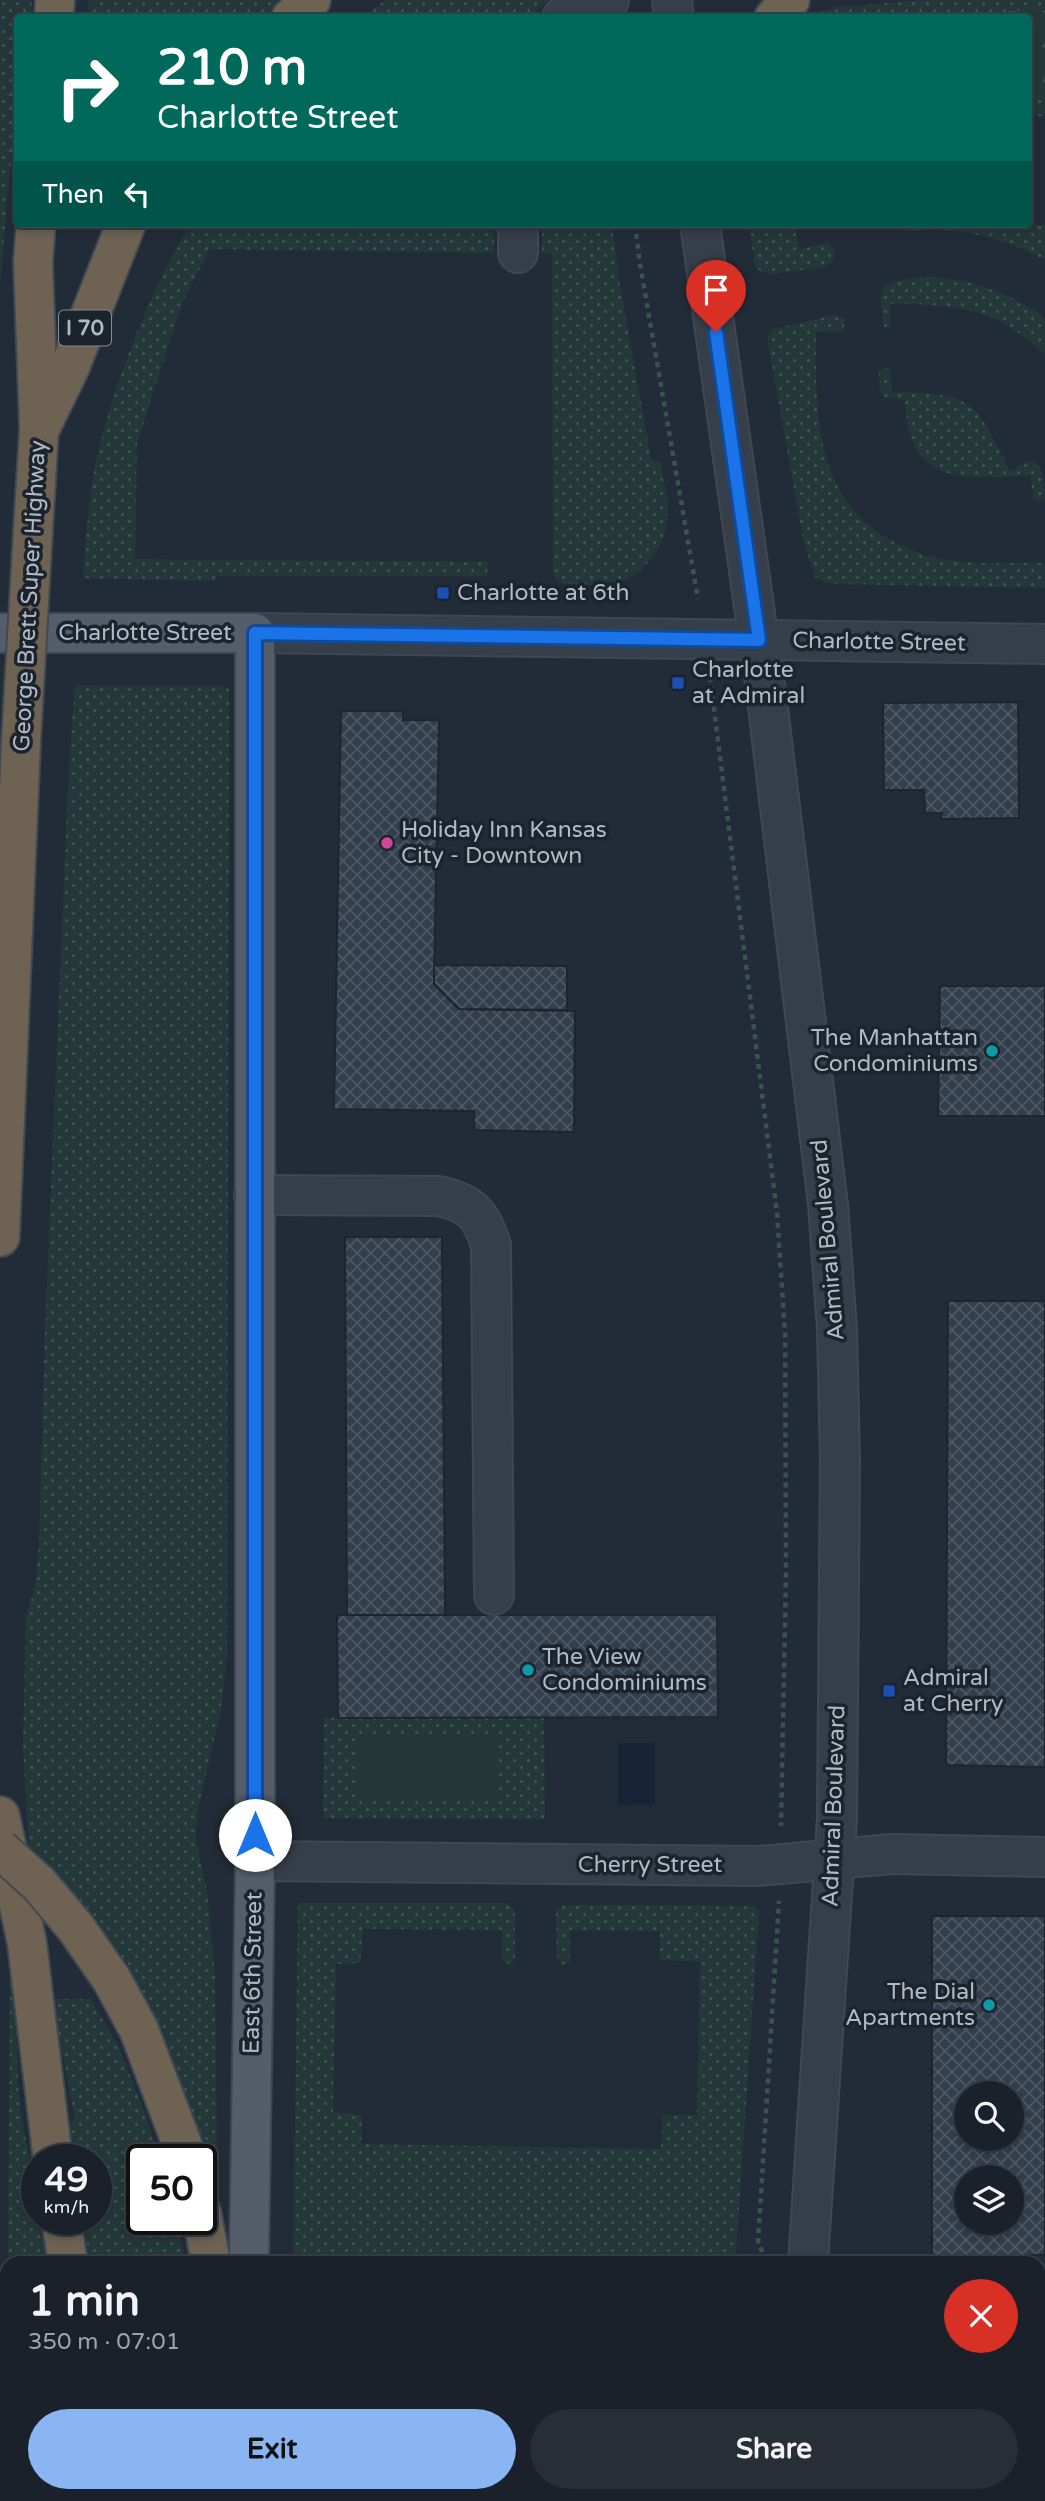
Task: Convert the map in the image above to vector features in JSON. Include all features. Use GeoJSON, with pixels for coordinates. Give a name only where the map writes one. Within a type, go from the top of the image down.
{"type":"FeatureCollection","features":[{"type":"Feature","properties":{"kind":"highway"},"geometry":{"type":"LineString","coordinates":[[295,14],[311,0]]}},
{"type":"Feature","properties":{"kind":"highway"},"geometry":{"type":"LineString","coordinates":[[778,14],[790,0]]}},
{"type":"Feature","properties":{"kind":"highway"},"geometry":{"type":"LineString","coordinates":[[36,228],[33,262],[39,430]]}},
{"type":"Feature","properties":{"kind":"highway","name":"George Brett Super Highway"},"geometry":{"type":"LineString","coordinates":[[0,1237],[21,742],[39,430],[69,367],[124,228]]}},
{"type":"Feature","properties":{"kind":"highway"},"geometry":{"type":"LineString","coordinates":[[0,1816],[27,1943],[51,2144]]}},
{"type":"Feature","properties":{"kind":"highway"},"geometry":{"type":"LineString","coordinates":[[0,1849],[39,1884],[76,1927],[112,1980],[139,2030],[182,2144]]}},
{"type":"Feature","properties":{"kind":"highway"},"geometry":{"type":"LineString","coordinates":[[64,2235],[67,2256]]}},
{"type":"Feature","properties":{"kind":"highway"},"geometry":{"type":"LineString","coordinates":[[206,2235],[210,2256]]}},
{"type":"Feature","properties":{"kind":"main road","name":"Charlotte Street"},"geometry":{"type":"LineString","coordinates":[[0,633],[255,633]]}},
{"type":"Feature","properties":{"kind":"main road","name":"East 6th Street"},"geometry":{"type":"LineString","coordinates":[[249,2256],[255,1861],[255,633]]}},
{"type":"Feature","properties":{"kind":"street"},"geometry":{"type":"LineString","coordinates":[[567,14],[610,0]]}},
{"type":"Feature","properties":{"kind":"street","name":"Admiral Boulevard"},"geometry":{"type":"LineString","coordinates":[[701,228],[759,640],[828,1205],[838,1328],[839,1562],[835,1859],[808,2256]]}},
{"type":"Feature","properties":{"kind":"street","name":"Charlotte Street"},"geometry":{"type":"LineString","coordinates":[[255,633],[1045,644]]}},
{"type":"Feature","properties":{"kind":"street"},"geometry":{"type":"LineString","coordinates":[[254,1195],[439,1196],[457,1200],[473,1210],[484,1224],[491,1245],[494,1595]]}},
{"type":"Feature","properties":{"kind":"street","name":"Cherry Street"},"geometry":{"type":"LineString","coordinates":[[255,1861],[746,1866],[892,1854],[1045,1857]]}},
{"type":"Feature","properties":{"kind":"path"},"geometry":{"type":"LineString","coordinates":[[636,228],[705,639],[777,1213],[785,1333],[787,1439],[781,1864],[758,2242],[765,2256]]}},
{"type":"Feature","properties":{"kind":"green space"},"geometry":{"type":"Polygon","coordinates":[[[0,0],[32,0],[31,14],[14,14],[14,145],[0,286],[0,0]]]}},
{"type":"Feature","properties":{"kind":"green space"},"geometry":{"type":"Polygon","coordinates":[[[89,0],[284,0],[269,14],[87,14],[89,0]]]}},
{"type":"Feature","properties":{"kind":"green space"},"geometry":{"type":"Polygon","coordinates":[[[385,0],[550,0],[532,14],[368,14],[385,0]]]}},
{"type":"Feature","properties":{"kind":"green space"},"geometry":{"type":"Polygon","coordinates":[[[928,0],[1045,0],[1045,116],[1032,116],[1032,14],[815,14],[835,7],[928,0]]]}},
{"type":"Feature","properties":{"kind":"green space"},"geometry":{"type":"Polygon","coordinates":[[[1032,9],[1045,11],[1045,99],[1032,99],[1032,14],[986,14],[1032,9]]]}},
{"type":"Feature","properties":{"kind":"green space"},"geometry":{"type":"Polygon","coordinates":[[[1032,225],[1045,225],[1045,260],[1005,242],[978,235],[934,230],[898,228],[1032,228],[1032,225]]]}},
{"type":"Feature","properties":{"kind":"green space"},"geometry":{"type":"Polygon","coordinates":[[[188,228],[494,228],[494,253],[210,249],[183,301],[137,443],[135,559],[488,562],[487,576],[216,576],[215,581],[83,578],[93,476],[104,430],[134,339],[188,228]]]}},
{"type":"Feature","properties":{"kind":"green space"},"geometry":{"type":"Polygon","coordinates":[[[542,228],[613,228],[651,459],[660,463],[668,505],[664,533],[654,554],[639,571],[613,584],[565,584],[558,581],[553,574],[552,254],[542,253],[542,228]]]}},
{"type":"Feature","properties":{"kind":"green space"},"geometry":{"type":"Polygon","coordinates":[[[750,228],[795,228],[799,249],[828,243],[835,251],[832,262],[824,267],[771,274],[761,272],[755,266],[750,228]]]}},
{"type":"Feature","properties":{"kind":"green space"},"geometry":{"type":"Polygon","coordinates":[[[929,277],[987,288],[1040,314],[1045,319],[1045,355],[1009,327],[992,318],[955,307],[890,304],[890,327],[883,327],[881,298],[884,287],[900,280],[929,277]]]}},
{"type":"Feature","properties":{"kind":"green space"},"geometry":{"type":"Polygon","coordinates":[[[834,315],[844,319],[844,328],[841,331],[816,332],[817,401],[828,465],[841,493],[860,517],[887,538],[922,554],[952,561],[1045,563],[1045,588],[836,584],[826,583],[815,577],[804,544],[767,337],[773,329],[834,315]]]}},
{"type":"Feature","properties":{"kind":"green space"},"geometry":{"type":"Polygon","coordinates":[[[890,369],[892,392],[940,395],[969,405],[988,429],[1010,471],[1025,462],[1032,461],[1037,464],[1042,475],[1045,501],[1033,499],[1031,476],[962,476],[944,472],[928,463],[917,449],[909,429],[905,400],[886,398],[880,392],[879,372],[890,369]]]}},
{"type":"Feature","properties":{"kind":"green space"},"geometry":{"type":"Polygon","coordinates":[[[75,685],[221,686],[229,689],[227,1653],[221,1709],[197,1815],[196,1839],[207,1891],[215,1976],[217,2144],[201,2144],[182,2092],[125,1968],[128,1966],[86,1907],[80,1910],[29,1853],[23,1743],[26,1617],[35,1586],[39,1545],[45,1329],[69,763],[75,685]]]}},
{"type":"Feature","properties":{"kind":"green space"},"geometry":{"type":"Polygon","coordinates":[[[544,1717],[545,1819],[323,1818],[324,1718],[544,1717]]]}},
{"type":"Feature","properties":{"kind":"green space"},"geometry":{"type":"Polygon","coordinates":[[[495,1735],[495,1799],[357,1800],[357,1736],[495,1735]]]}},
{"type":"Feature","properties":{"kind":"green space"},"geometry":{"type":"Polygon","coordinates":[[[298,1903],[507,1903],[515,1910],[515,1960],[510,1965],[502,1960],[502,1930],[363,1929],[360,1963],[336,1964],[333,2112],[360,2115],[361,2144],[661,2149],[663,2115],[697,2115],[700,1962],[662,1960],[660,1931],[570,1930],[570,1962],[562,1965],[557,1957],[556,1912],[563,1905],[755,1906],[759,1912],[736,2252],[733,2256],[293,2256],[298,1903]]]}},
{"type":"Feature","properties":{"kind":"green space"},"geometry":{"type":"Polygon","coordinates":[[[14,1970],[17,1977],[19,2095],[26,2144],[21,2144],[21,2235],[43,2235],[46,2256],[8,2256],[10,1976],[14,1970]]]}},
{"type":"Feature","properties":{"kind":"green space"},"geometry":{"type":"Polygon","coordinates":[[[52,1999],[91,1999],[117,2044],[155,2144],[126,2144],[126,2235],[179,2235],[184,2256],[89,2256],[86,2235],[112,2235],[112,2144],[70,2144],[67,2127],[75,2119],[52,1999]]]}},
{"type":"Feature","properties":{"kind":"water"},"geometry":{"type":"Polygon","coordinates":[[[618,1743],[655,1743],[655,1804],[618,1805],[618,1743]]]}},
{"type":"Feature","properties":{"kind":"building"},"geometry":{"type":"Polygon","coordinates":[[[1018,702],[1019,818],[941,819],[942,813],[925,813],[924,790],[884,790],[883,703],[1018,702]]]}},
{"type":"Feature","properties":{"kind":"building","name":"Holiday Inn Kansas City - Downtown"},"geometry":{"type":"Polygon","coordinates":[[[341,711],[403,711],[403,720],[439,720],[434,984],[459,1009],[575,1011],[574,1132],[474,1130],[474,1111],[334,1109],[341,711]]]}},
{"type":"Feature","properties":{"kind":"building"},"geometry":{"type":"Polygon","coordinates":[[[434,965],[567,966],[567,1010],[459,1009],[434,984],[434,965]]]}},
{"type":"Feature","properties":{"kind":"building","name":"The Manhattan Condominiums"},"geometry":{"type":"Polygon","coordinates":[[[940,986],[1045,986],[1045,1116],[938,1116],[940,986]]]}},
{"type":"Feature","properties":{"kind":"building"},"geometry":{"type":"Polygon","coordinates":[[[345,1237],[442,1237],[445,1615],[347,1615],[345,1237]]]}},
{"type":"Feature","properties":{"kind":"building"},"geometry":{"type":"Polygon","coordinates":[[[948,1301],[1045,1301],[1045,1767],[946,1765],[948,1301]]]}},
{"type":"Feature","properties":{"kind":"building","name":"The View Condominiums"},"geometry":{"type":"Polygon","coordinates":[[[337,1615],[717,1615],[718,1717],[338,1718],[337,1615]]]}},
{"type":"Feature","properties":{"kind":"building","name":"The Dial Apartments"},"geometry":{"type":"Polygon","coordinates":[[[932,1916],[1045,1916],[1045,2255],[932,2255],[932,1916]]]}},
{"type":"Feature","properties":{"kind":"place","name":"Charlotte at 6th"},"geometry":{"type":"Point","coordinates":[443,593]}},
{"type":"Feature","properties":{"kind":"place","name":"Charlotte at Admiral"},"geometry":{"type":"Point","coordinates":[678,683]}},
{"type":"Feature","properties":{"kind":"place","name":"Holiday Inn Kansas City - Downtown"},"geometry":{"type":"Point","coordinates":[387,843]}},
{"type":"Feature","properties":{"kind":"place","name":"The Manhattan Condominiums"},"geometry":{"type":"Point","coordinates":[992,1051]}},
{"type":"Feature","properties":{"kind":"place","name":"The View Condominiums"},"geometry":{"type":"Point","coordinates":[528,1670]}},
{"type":"Feature","properties":{"kind":"place","name":"Admiral at Cherry"},"geometry":{"type":"Point","coordinates":[889,1691]}},
{"type":"Feature","properties":{"kind":"place","name":"The Dial Apartments"},"geometry":{"type":"Point","coordinates":[989,2005]}},
{"type":"Feature","properties":{"kind":"route"},"geometry":{"type":"LineString","coordinates":[[255,1835],[255,633],[759,640],[716,332]]}}]}
